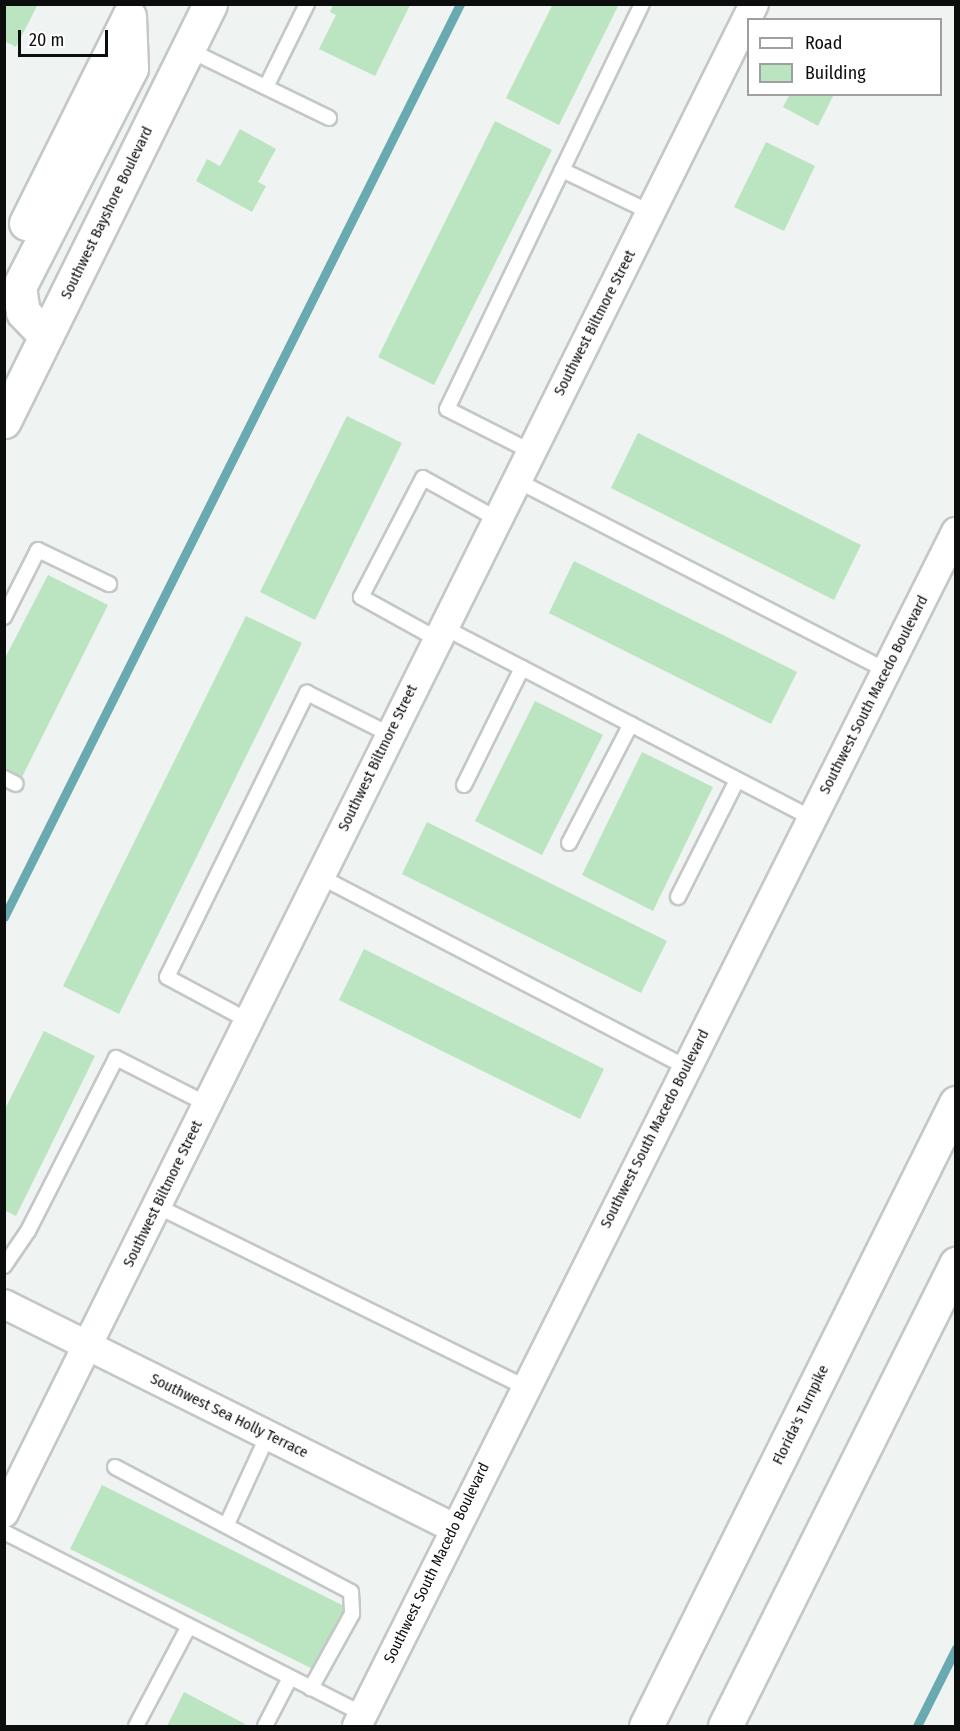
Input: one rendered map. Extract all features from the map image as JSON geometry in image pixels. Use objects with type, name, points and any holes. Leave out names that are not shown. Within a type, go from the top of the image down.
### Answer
[{"type":"main road","name":"Southwest Bayshore Boulevard","points":[[4,421],[210,4]]},
{"type":"main road","points":[[4,267],[132,10]]},
{"type":"main road","points":[[46,336],[24,312],[19,287],[130,68],[132,10]]},
{"type":"main road","name":"Florida's Turnpike","points":[[646,1726],[956,1103]]},
{"type":"main road","points":[[725,1726],[956,1264]]},
{"type":"street","name":"Southwest Biltmore Street","points":[[4,1513],[389,734],[754,4]]},
{"type":"street","name":"Southwest South Macedo Boulevard","points":[[360,1720],[454,1528],[956,532]]},
{"type":"street","name":"Southwest Sea Holly Terrace","points":[[4,1304],[454,1528]]},
{"type":"lane","points":[[266,87],[307,4]]},
{"type":"lane","points":[[530,451],[447,409],[642,4]]},
{"type":"lane","points":[[188,49],[329,118]]},
{"type":"lane","points":[[562,170],[650,212]]},
{"type":"lane","points":[[497,519],[423,478],[361,597],[522,668],[811,818]]},
{"type":"lane","points":[[516,480],[886,670]]},
{"type":"lane","points":[[4,617],[38,550],[109,584]]},
{"type":"lane","points":[[464,786],[522,668]]},
{"type":"lane","points":[[249,1021],[167,977],[307,693],[389,734]]},
{"type":"lane","points":[[569,843],[631,724]]},
{"type":"lane","points":[[678,897],[737,780]]},
{"type":"lane","points":[[319,876],[686,1067]]},
{"type":"lane","points":[[4,1266],[28,1231],[116,1058],[207,1104]]},
{"type":"lane","points":[[157,1206],[525,1387]]},
{"type":"lane","points":[[227,1524],[268,1435]]},
{"type":"lane","points":[[115,1467],[227,1524],[351,1592],[352,1614],[311,1688]]},
{"type":"lane","points":[[4,1532],[311,1688],[360,1720]]},
{"type":"lane","points":[[136,1726],[189,1626]]},
{"type":"lane","points":[[265,1726],[290,1678]]},
{"type":"building","points":[[4,4],[38,4],[16,47],[4,41]]},
{"type":"building","points":[[553,4],[619,4],[559,125],[506,98]]},
{"type":"building","points":[[333,5],[410,5],[375,76],[319,49],[336,15],[330,12]]},
{"type":"building","points":[[789,96],[833,96],[818,126],[783,107]]},
{"type":"building","points":[[495,121],[552,150],[434,385],[378,357]]},
{"type":"building","points":[[240,129],[276,149],[258,182],[266,186],[252,212],[196,181],[207,159],[220,166]]},
{"type":"building","points":[[766,142],[815,166],[784,231],[734,207]]},
{"type":"building","points":[[347,416],[402,443],[315,620],[260,592]]},
{"type":"building","points":[[638,433],[861,545],[834,600],[611,488]]},
{"type":"building","points":[[574,561],[797,672],[771,724],[549,613]]},
{"type":"building","points":[[48,575],[108,605],[22,777],[4,768],[4,660]]},
{"type":"building","points":[[246,616],[302,643],[119,1014],[63,986]]},
{"type":"building","points":[[535,701],[603,735],[542,855],[475,821]]},
{"type":"building","points":[[642,752],[713,787],[653,911],[582,875]]},
{"type":"building","points":[[427,822],[667,941],[641,993],[402,874]]},
{"type":"building","points":[[364,949],[604,1069],[580,1119],[339,1000]]},
{"type":"building","points":[[44,1031],[95,1056],[16,1216],[4,1210],[4,1111]]},
{"type":"building","points":[[102,1485],[348,1608],[317,1671],[70,1549]]},
{"type":"building","points":[[184,1692],[245,1724],[244,1726],[167,1726]]},
{"type":"waterway","points":[[4,917],[460,4]]},
{"type":"waterway","points":[[917,1726],[956,1648]]}]
